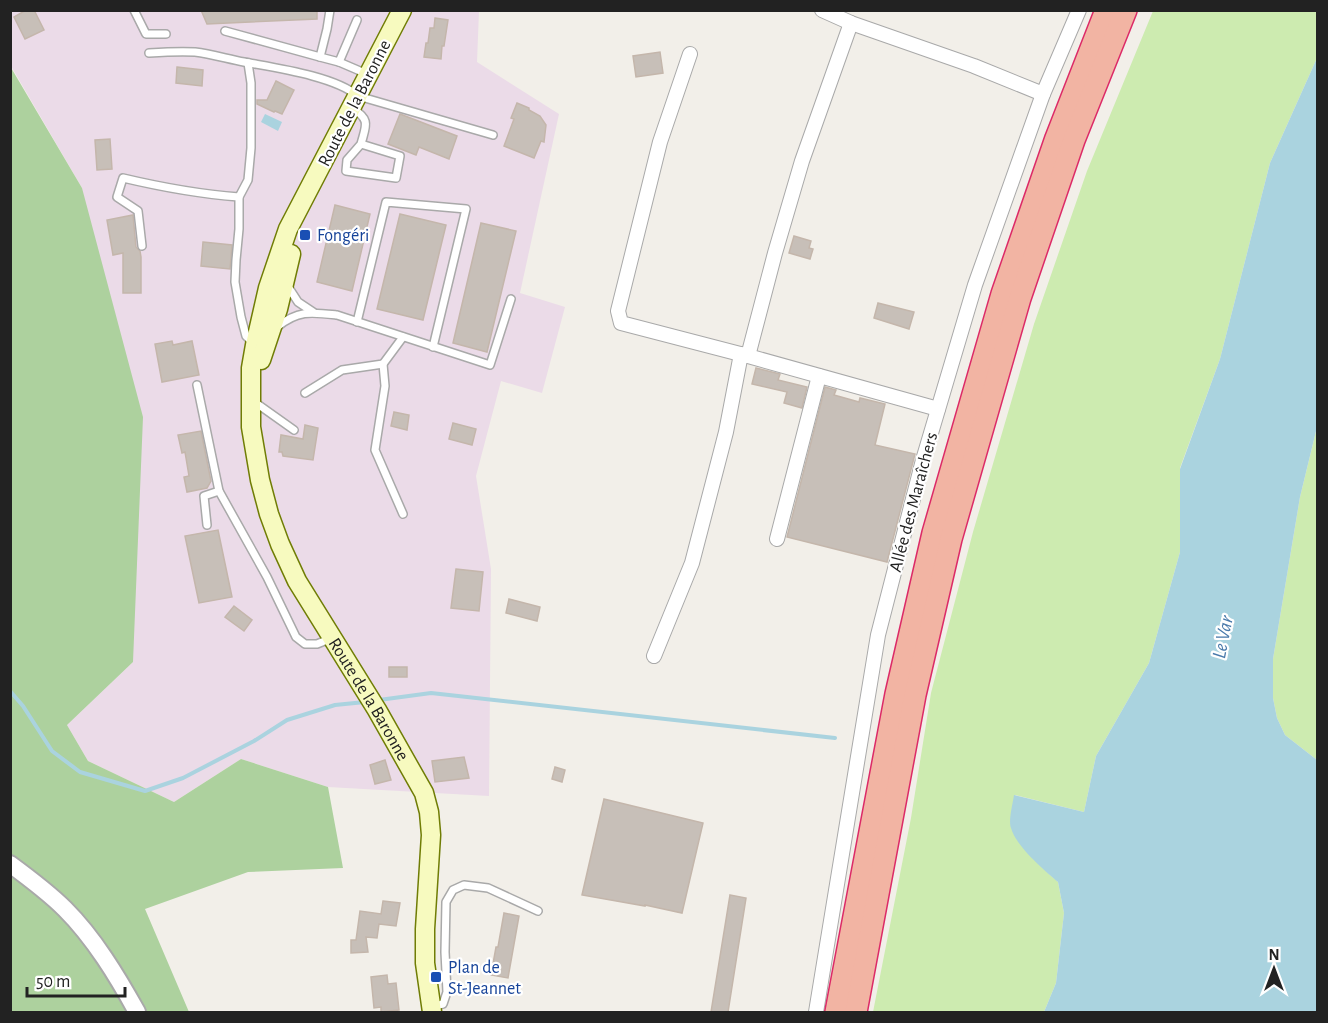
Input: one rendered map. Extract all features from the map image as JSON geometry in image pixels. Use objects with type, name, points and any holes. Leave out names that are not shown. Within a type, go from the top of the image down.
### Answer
[{"type":"highway","points":[[836,1012],[896,694],[933,533],[1002,294],[1056,138],[1106,10]]},
{"type":"highway","points":[[856,1012],[915,695],[951,539],[1024,286],[1074,140],[1126,10]]},
{"type":"main road","name":"Route de la Baronne","points":[[402,10],[288,229],[268,288],[255,345],[251,368],[251,427],[260,480],[269,514],[297,581],[377,710],[424,793],[429,812],[431,835],[425,951],[432,1010]]},
{"type":"main road","name":"Route de la Baronne","points":[[251,400],[258,369],[278,309],[306,196]]},
{"type":"street","points":[[822,10],[1043,94]]},
{"type":"street","name":"Allée des Maraîchers","points":[[816,1012],[878,635],[923,460],[975,285],[1043,94],[1078,10]]},
{"type":"street","points":[[654,656],[692,562],[745,355],[802,161],[851,22]]},
{"type":"street","points":[[690,54],[660,142],[618,311],[621,323],[938,409]]},
{"type":"street","points":[[777,538],[819,376]]},
{"type":"street","points":[[10,864],[65,909],[112,970],[137,1012]]},
{"type":"lane","points":[[134,10],[146,34],[165,34]]},
{"type":"lane","points":[[320,57],[330,10]]},
{"type":"lane","points":[[339,62],[357,20]]},
{"type":"lane","points":[[225,31],[339,62],[369,75]]},
{"type":"lane","points":[[149,53],[176,51],[197,53],[288,70],[349,89],[366,124],[361,144],[347,160],[346,171],[396,178],[400,156],[361,144]]},
{"type":"lane","points":[[248,63],[251,83],[251,147],[248,180],[239,197],[235,282],[246,336],[255,345]]},
{"type":"lane","points":[[355,102],[493,135]]},
{"type":"lane","points":[[142,246],[138,211],[117,197],[123,178],[171,188],[239,197]]},
{"type":"lane","points":[[357,322],[386,202],[466,209],[434,347]]},
{"type":"lane","points":[[286,272],[287,286],[298,302],[314,312]]},
{"type":"lane","points":[[268,288],[274,306],[284,312],[337,315],[490,365],[511,299]]},
{"type":"lane","points":[[270,333],[298,314]]},
{"type":"lane","points":[[403,337],[383,364],[385,386],[375,450],[403,514]]},
{"type":"lane","points":[[305,393],[342,370],[383,364]]},
{"type":"lane","points":[[197,385],[219,491],[267,577],[296,637],[305,644],[317,644],[332,638]]},
{"type":"lane","points":[[251,400],[294,430]]},
{"type":"lane","points":[[207,525],[204,496],[219,491]]},
{"type":"lane","points":[[432,1010],[443,1004],[447,993],[446,902],[453,890],[464,885],[488,888],[538,911]]},
{"type":"shaded area","points":[[12,10],[479,11],[477,62],[559,114],[520,293],[565,307],[542,393],[501,381],[476,476],[491,569],[489,796],[328,787],[241,759],[174,802],[88,761],[67,725],[133,662],[82,188],[11,66],[10,15]]},
{"type":"green space","points":[[1153,11],[1317,11],[1317,58],[1270,163],[1220,359],[1180,468],[1180,552],[1149,663],[1096,756],[1084,812],[1015,795],[1048,873],[1058,882],[1064,913],[1056,983],[1044,1012],[873,1012],[911,818],[931,693],[973,532],[1034,324],[1087,171]]},
{"type":"green space","points":[[10,66],[82,188],[143,417],[133,662],[67,725],[88,761],[174,802],[241,759],[328,787],[343,868],[248,872],[145,909],[189,1012],[11,1012]]},
{"type":"green space","points":[[1317,427],[1317,760],[1285,735],[1277,718],[1273,698],[1273,659],[1300,497]]},
{"type":"water","name":"Le Var","points":[[1317,58],[1317,427],[1300,497],[1273,659],[1273,698],[1277,718],[1285,735],[1317,760],[1317,1012],[1044,1012],[1056,983],[1064,913],[1058,882],[1031,857],[1018,842],[1011,828],[1014,795],[1084,812],[1096,756],[1149,663],[1180,552],[1180,469],[1220,359],[1270,163]]},
{"type":"water","points":[[265,114],[282,122],[278,131],[261,122]]},
{"type":"building","points":[[26,10],[34,10],[44,30],[25,39],[14,17]]},
{"type":"building","points":[[201,10],[317,10],[317,19],[207,24]]},
{"type":"building","points":[[435,18],[448,20],[441,59],[424,57],[430,28],[434,28]]},
{"type":"building","points":[[660,52],[663,73],[636,77],[633,56]]},
{"type":"building","points":[[177,67],[203,70],[202,86],[176,83]]},
{"type":"building","points":[[276,81],[294,90],[282,114],[257,104],[257,100],[267,100]]},
{"type":"building","points":[[517,103],[540,116],[546,125],[544,142],[541,141],[534,158],[504,146]]},
{"type":"building","points":[[400,114],[457,136],[449,159],[419,147],[416,155],[388,144]]},
{"type":"building","points":[[110,139],[112,169],[97,170],[95,140]]},
{"type":"building","points":[[335,205],[370,214],[352,291],[317,282]]},
{"type":"building","points":[[400,214],[446,225],[423,320],[377,309]]},
{"type":"building","points":[[133,215],[136,247],[141,257],[141,293],[123,293],[123,253],[113,255],[107,220]]},
{"type":"building","points":[[481,223],[516,231],[487,352],[453,343]]},
{"type":"building","points":[[794,236],[811,241],[809,248],[813,249],[810,259],[789,253]]},
{"type":"building","points":[[203,242],[232,245],[230,269],[201,266]]},
{"type":"building","points":[[878,303],[914,312],[909,329],[874,318]]},
{"type":"building","points":[[172,341],[173,345],[192,341],[199,375],[162,382],[155,344]]},
{"type":"building","points":[[756,368],[780,374],[778,380],[807,387],[802,408],[784,403],[787,392],[752,384]]},
{"type":"building","points":[[825,387],[836,390],[834,395],[859,402],[860,398],[885,404],[875,445],[915,454],[887,562],[787,537]]},
{"type":"building","points":[[394,412],[409,415],[407,430],[391,426]]},
{"type":"building","points":[[453,423],[476,429],[472,445],[449,439]]},
{"type":"building","points":[[305,425],[318,428],[313,460],[283,456],[282,452],[279,452],[281,435],[303,439]]},
{"type":"building","points":[[201,431],[211,481],[207,488],[187,492],[184,477],[189,476],[185,452],[182,453],[178,435]]},
{"type":"building","points":[[218,530],[232,597],[199,603],[185,536]]},
{"type":"building","points":[[456,569],[483,572],[479,611],[451,608]]},
{"type":"building","points":[[509,599],[540,607],[537,621],[506,613]]},
{"type":"building","points":[[234,606],[252,620],[244,631],[225,617]]},
{"type":"building","points":[[389,667],[407,667],[407,677],[389,677]]},
{"type":"building","points":[[464,757],[469,778],[435,782],[432,761]]},
{"type":"building","points":[[385,760],[391,780],[375,784],[370,765]]},
{"type":"building","points":[[555,767],[565,770],[562,782],[552,779]]},
{"type":"building","points":[[604,799],[703,823],[682,913],[582,895]]},
{"type":"building","points":[[730,895],[746,898],[728,1012],[711,1012]]},
{"type":"building","points":[[383,901],[400,903],[396,926],[379,924],[377,938],[366,937],[368,952],[351,953],[351,940],[356,940],[360,911],[381,914]]},
{"type":"building","points":[[504,913],[519,916],[508,978],[491,975]]},
{"type":"building","points":[[387,975],[388,984],[396,983],[399,1010],[381,1012],[381,1007],[374,1008],[371,977]]},
{"type":"waterway","points":[[10,691],[23,706],[52,751],[80,772],[145,791],[183,778],[254,741],[287,720],[335,705],[365,702]]},
{"type":"waterway","points":[[379,700],[431,693],[835,738]]},
{"type":"place","name":"Fongéri","points":[[305,235]]},
{"type":"place","name":"Plan de St-Jeannet","points":[[436,977]]}]
